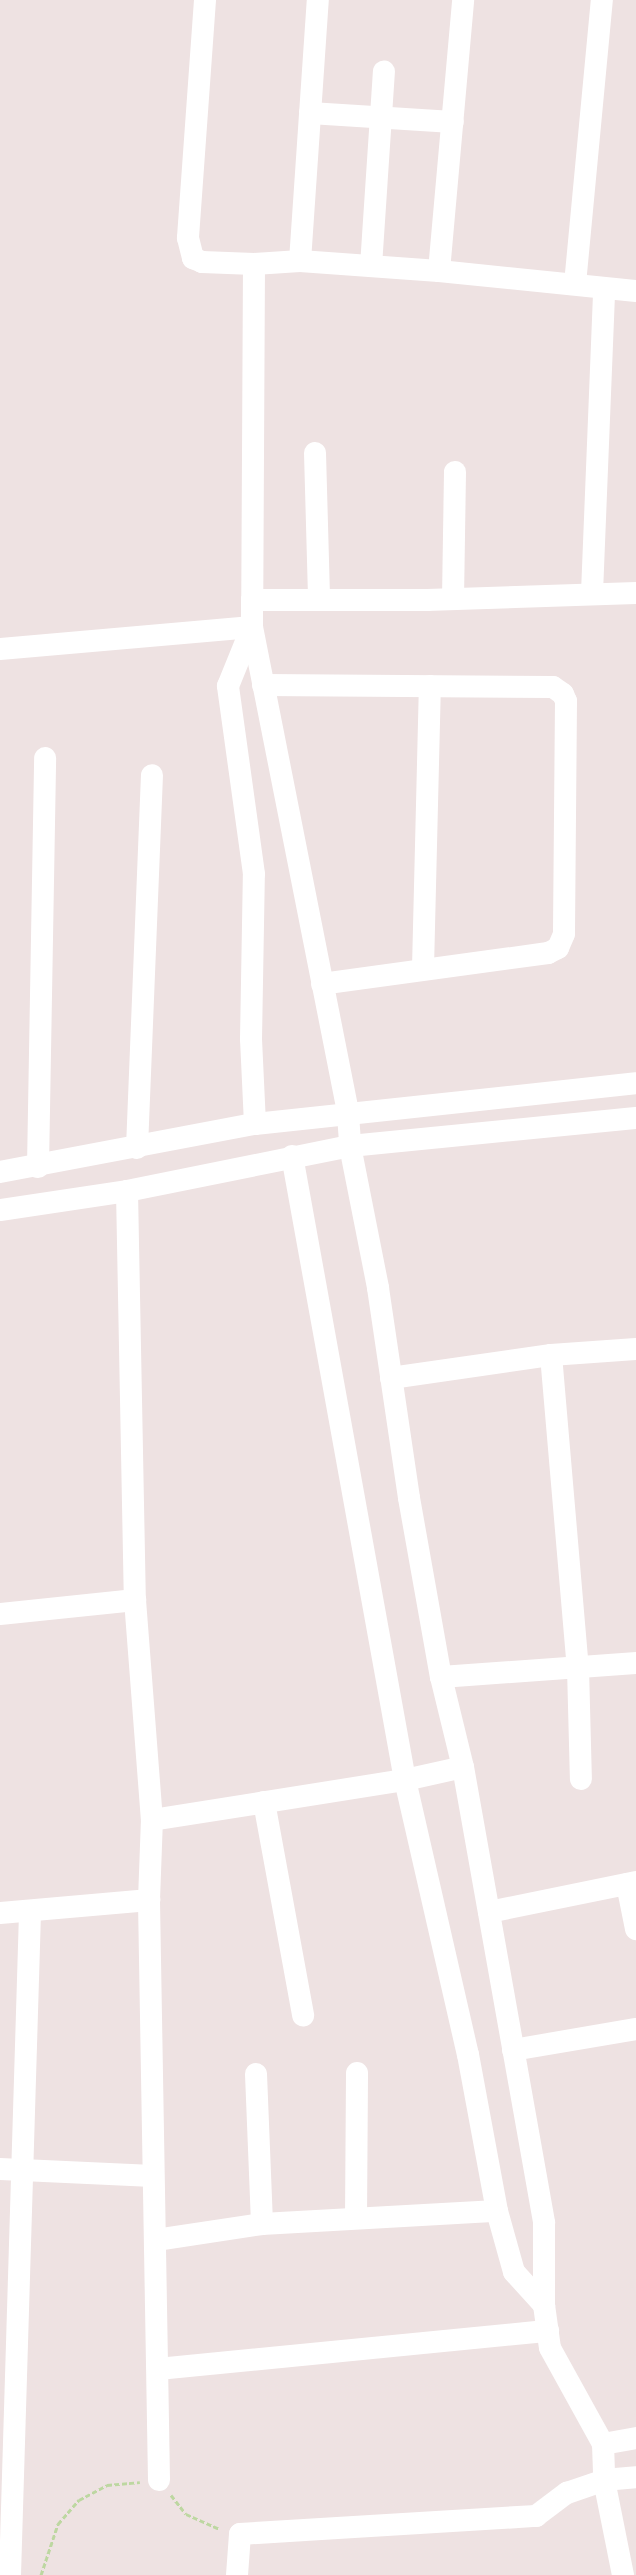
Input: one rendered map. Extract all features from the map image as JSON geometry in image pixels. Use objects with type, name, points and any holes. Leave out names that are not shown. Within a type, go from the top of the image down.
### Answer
[{"type":"street","points":[[205,0],[188,248],[193,258],[202,262],[254,264],[300,261],[439,271],[636,291]]},
{"type":"street","points":[[300,261],[318,0]]},
{"type":"street","points":[[439,271],[463,0]]},
{"type":"street","points":[[575,284],[602,0]]},
{"type":"street","points":[[371,266],[384,71]]},
{"type":"street","points":[[310,113],[452,122]]},
{"type":"street","points":[[254,264],[252,627],[348,1114],[350,1146],[378,1288],[391,1378],[441,1678],[463,1767],[544,2223],[544,2305],[550,2348],[603,2444],[604,2480],[623,2575]]},
{"type":"street","points":[[592,593],[604,289]]},
{"type":"street","points":[[315,453],[319,600]]},
{"type":"street","points":[[453,599],[455,472]]},
{"type":"street","points":[[252,600],[453,599],[636,593]]},
{"type":"street","points":[[0,649],[252,627]]},
{"type":"street","points":[[252,627],[228,686],[254,874],[251,1039],[255,1124]]},
{"type":"street","points":[[263,685],[553,687],[564,694],[564,934],[558,948],[548,953],[423,968],[322,984]]},
{"type":"street","points":[[423,968],[430,686]]},
{"type":"street","points":[[38,1166],[44,758]]},
{"type":"street","points":[[137,1148],[152,775]]},
{"type":"street","points":[[0,1172],[137,1148],[255,1124],[636,1083]]},
{"type":"street","points":[[0,1210],[127,1191],[292,1156],[350,1146],[636,1118]]},
{"type":"street","points":[[292,1156],[405,1780],[468,2055],[496,2211],[514,2272],[544,2305]]},
{"type":"street","points":[[127,1191],[135,1600],[152,1820],[149,1900],[152,2176],[156,2240],[159,2480]]},
{"type":"street","points":[[391,1378],[551,1354],[636,1349]]},
{"type":"street","points":[[551,1354],[578,1668],[580,1779]]},
{"type":"street","points":[[0,1614],[135,1600]]},
{"type":"street","points":[[441,1678],[636,1663]]},
{"type":"street","points":[[152,1820],[405,1780],[463,1767]]},
{"type":"street","points":[[264,1802],[303,2014]]},
{"type":"street","points":[[489,1912],[632,1883],[636,1929]]},
{"type":"street","points":[[0,1914],[149,1900]]},
{"type":"street","points":[[10,2575],[24,2171],[30,1911]]},
{"type":"street","points":[[514,2050],[636,2029]]},
{"type":"street","points":[[356,2073],[356,2218]]},
{"type":"street","points":[[256,2074],[262,2224]]},
{"type":"street","points":[[0,2169],[152,2176]]},
{"type":"street","points":[[156,2240],[262,2224],[496,2211]]},
{"type":"street","points":[[158,2369],[548,2331]]},
{"type":"street","points":[[603,2444],[636,2438]]},
{"type":"street","points":[[237,2575],[240,2534],[536,2516],[568,2493],[604,2480],[636,2477]]},
{"type":"path","points":[[42,2575],[58,2524],[78,2500],[107,2486],[159,2480],[186,2514],[205,2525],[240,2534]]}]
